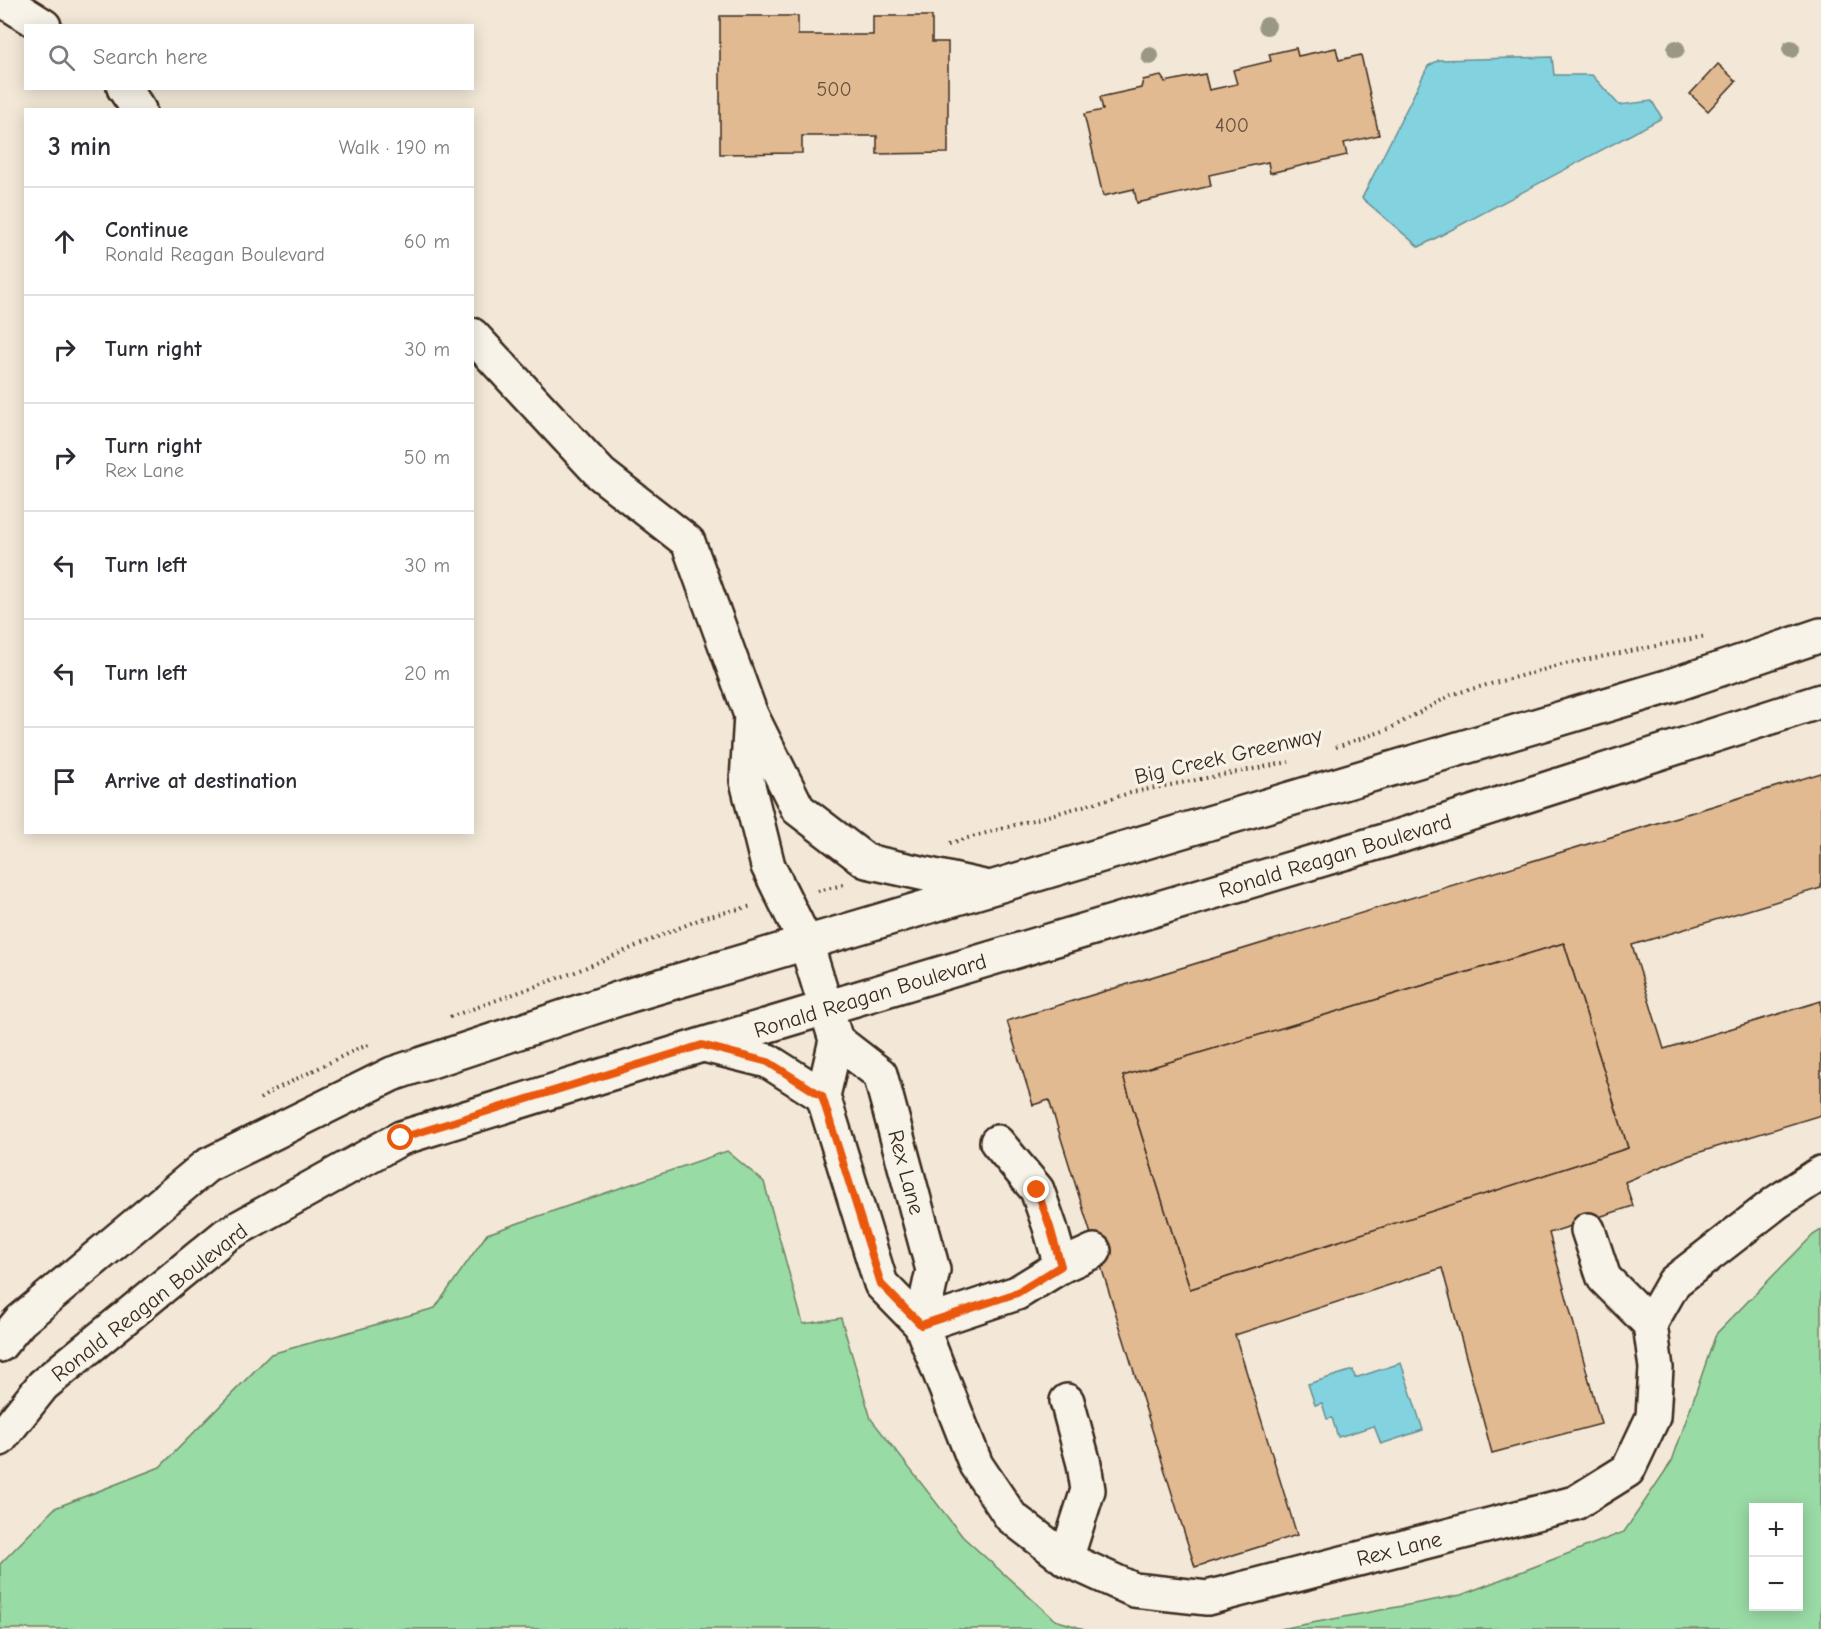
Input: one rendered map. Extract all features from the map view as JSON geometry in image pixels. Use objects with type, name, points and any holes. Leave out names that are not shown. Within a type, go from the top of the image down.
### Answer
[{"type":"main road","points":[[3,0],[41,24]]},
{"type":"main road","points":[[125,90],[138,108]]},
{"type":"main road","points":[[474,337],[601,474],[688,542],[751,715],[798,809],[866,861],[989,888]]},
{"type":"main road","points":[[0,1345],[20,1322],[206,1166],[392,1074],[627,996],[1670,686],[1821,635]]},
{"type":"main road","name":"Ronald Reagan Boulevard","points":[[0,1439],[43,1385],[226,1235],[401,1138],[702,1045],[1400,836],[1821,701]]},
{"type":"main road","points":[[702,1045],[768,1062],[822,1096],[836,1040],[806,943],[768,866],[747,781],[751,715]]},
{"type":"main road","name":"Rex Lane","points":[[836,1040],[880,1074],[933,1270],[921,1325]]},
{"type":"main road","name":"Rex Lane","points":[[822,1096],[881,1284],[921,1325],[976,1465],[1011,1517],[1066,1559],[1134,1590],[1207,1598],[1575,1503],[1628,1470],[1653,1417],[1656,1368],[1650,1324]]},
{"type":"main road","points":[[997,1142],[1037,1190],[1061,1266]]},
{"type":"main road","points":[[1588,1230],[1604,1278],[1650,1324],[1674,1282],[1777,1202],[1821,1173]]},
{"type":"main road","points":[[921,1325],[1017,1293],[1061,1266],[1094,1251]]},
{"type":"main road","points":[[1066,1559],[1088,1490],[1084,1464],[1067,1401]]},
{"type":"path","name":"Big Creek Greenway","points":[[1326,751],[1389,729],[1453,694],[1565,664],[1713,634]]},
{"type":"path","name":"Big Creek Greenway","points":[[942,845],[1134,792],[1294,761]]},
{"type":"green space","points":[[727,1151],[764,1182],[803,1324],[841,1318],[871,1419],[963,1537],[1055,1620],[1084,1629],[0,1629],[0,1564],[55,1508],[160,1467],[271,1354],[435,1308],[487,1234]]},
{"type":"green space","points":[[1821,1230],[1821,1629],[1280,1629],[1461,1595],[1624,1532],[1672,1461],[1716,1334],[1813,1235]]},
{"type":"water","points":[[1552,57],[1554,75],[1592,75],[1619,105],[1652,101],[1662,118],[1419,247],[1362,198],[1428,66],[1439,60]]},
{"type":"water","points":[[1401,1363],[1423,1430],[1381,1444],[1374,1426],[1338,1437],[1332,1418],[1327,1419],[1322,1403],[1315,1405],[1308,1384],[1353,1370],[1355,1378]]},
{"type":"building","points":[[720,16],[798,16],[798,35],[873,35],[873,16],[932,16],[932,42],[948,42],[948,153],[877,154],[877,136],[802,136],[802,153],[720,154]]},
{"type":"building","points":[[1296,48],[1298,56],[1336,48],[1339,60],[1361,55],[1379,135],[1344,143],[1347,155],[1270,173],[1268,162],[1209,175],[1211,186],[1137,203],[1134,189],[1103,196],[1084,114],[1103,110],[1100,97],[1141,88],[1143,80],[1161,76],[1165,82],[1205,74],[1209,90],[1237,84],[1233,70],[1271,61],[1269,54]]},
{"type":"building","points":[[1718,64],[1736,81],[1708,111],[1690,94]]},
{"type":"building","points":[[1821,773],[1821,888],[1632,945],[1664,1049],[1821,1001],[1821,1115],[1684,1157],[1625,1182],[1633,1206],[1549,1233],[1601,1424],[1492,1453],[1442,1268],[1235,1335],[1297,1535],[1195,1567],[1049,1100],[1033,1105],[1007,1021]],"holes":[[[1564,943],[1628,1148],[1190,1289],[1123,1076]]]},
{"type":"building","points":[[1564,943],[1628,1148],[1190,1289],[1123,1076]]},
{"type":"route","points":[[401,1138],[702,1045],[768,1062],[822,1096],[881,1284],[921,1325],[1017,1293],[1061,1266],[1037,1190]]}]
